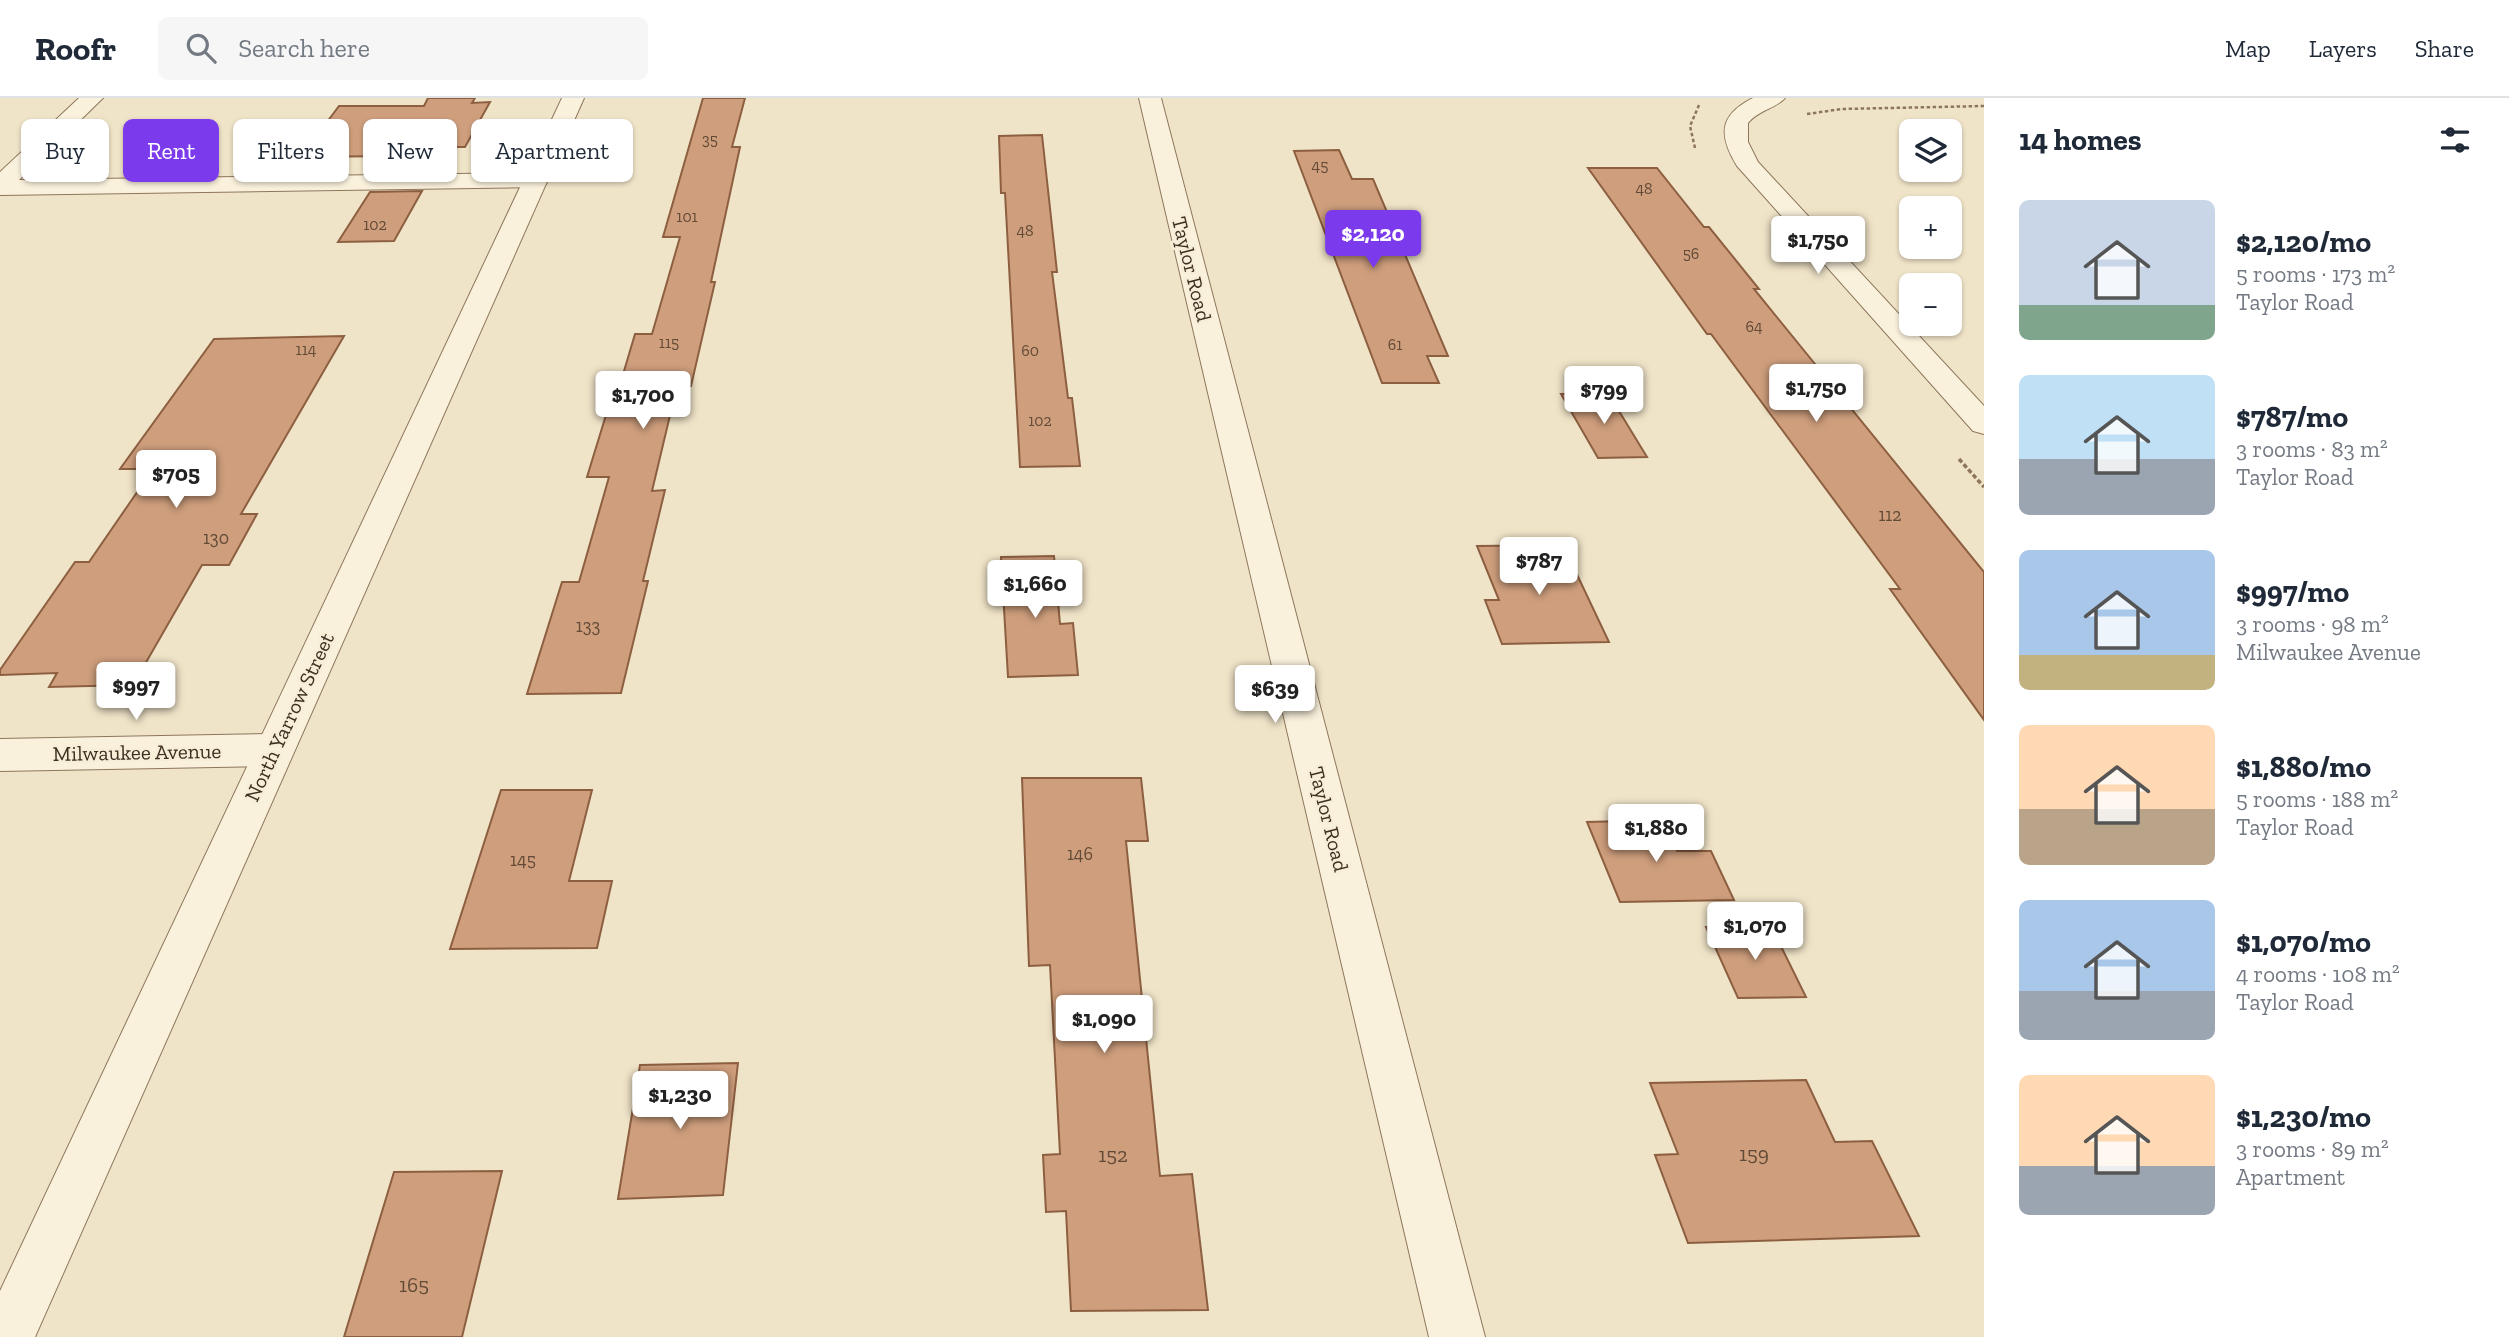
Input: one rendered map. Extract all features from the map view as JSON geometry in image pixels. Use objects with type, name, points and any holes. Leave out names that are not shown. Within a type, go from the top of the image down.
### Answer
[{"type":"street","points":[[0,186],[92,98]]},
{"type":"street","name":"North Yarrow Street","points":[[564,119],[573,98]]},
{"type":"street","name":"Taylor Road","points":[[1150,98],[1457,1337]]},
{"type":"street","points":[[1774,98],[1751,107],[1743,114],[1734,129],[1736,148],[1972,397],[1984,424]]},
{"type":"street","points":[[0,186],[471,181]]},
{"type":"street","name":"North Yarrow Street","points":[[7,1337],[535,182]]},
{"type":"street","name":"Milwaukee Avenue","points":[[0,755],[274,750]]},
{"type":"path","points":[[1799,116],[1842,109],[1984,106]]},
{"type":"building","points":[[428,98],[475,98],[472,103],[490,102],[481,119],[471,119],[471,136],[465,147],[457,147],[457,119],[363,119],[363,156],[349,156],[349,119],[329,119],[339,106],[424,106]]},
{"type":"building","points":[[703,98],[745,98],[732,147],[740,147],[711,282],[715,282],[691,386],[677,386],[652,491],[665,490],[643,581],[648,581],[621,693],[527,694],[562,582],[579,582],[609,477],[587,477],[606,415],[611,415],[635,334],[652,334],[680,237],[663,237]]},
{"type":"building","points":[[1042,135],[1057,272],[1052,272],[1068,398],[1072,398],[1080,466],[1020,467],[1005,193],[1001,193],[999,136]]},
{"type":"building","points":[[1339,150],[1352,179],[1373,179],[1448,356],[1427,356],[1439,383],[1382,383],[1294,151]]},
{"type":"building","points":[[1588,168],[1657,168],[1704,227],[1709,227],[1759,289],[1754,289],[1984,572],[1984,720],[1890,589],[1900,589],[1711,334],[1707,334]]},
{"type":"building","points":[[422,191],[394,241],[338,242],[370,192]]},
{"type":"building","points":[[344,336],[241,514],[257,514],[229,565],[202,565],[133,685],[49,687],[57,673],[0,675],[0,670],[75,562],[89,562],[153,469],[120,469],[214,339]]},
{"type":"building","points":[[1608,393],[1647,457],[1598,458],[1561,394]]},
{"type":"building","points":[[1563,545],[1609,642],[1502,644],[1485,600],[1499,600],[1477,546]]},
{"type":"building","points":[[1054,556],[1060,624],[1073,623],[1078,675],[1008,677],[1001,557]]},
{"type":"building","points":[[1022,778],[1141,778],[1148,841],[1126,841],[1160,1176],[1192,1174],[1208,1310],[1071,1311],[1066,1211],[1046,1212],[1043,1155],[1060,1154],[1050,965],[1029,966]]},
{"type":"building","points":[[501,790],[592,790],[569,881],[612,881],[597,948],[450,949]]},
{"type":"building","points":[[1663,820],[1677,851],[1711,851],[1734,900],[1620,902],[1587,822]]},
{"type":"building","points":[[1771,926],[1806,997],[1738,998],[1706,927]]},
{"type":"building","points":[[738,1063],[723,1195],[618,1199],[640,1065]]},
{"type":"building","points":[[1806,1080],[1835,1142],[1872,1141],[1919,1236],[1688,1243],[1655,1155],[1678,1154],[1650,1083]]},
{"type":"building","points":[[502,1171],[462,1337],[344,1337],[394,1172]]}]
